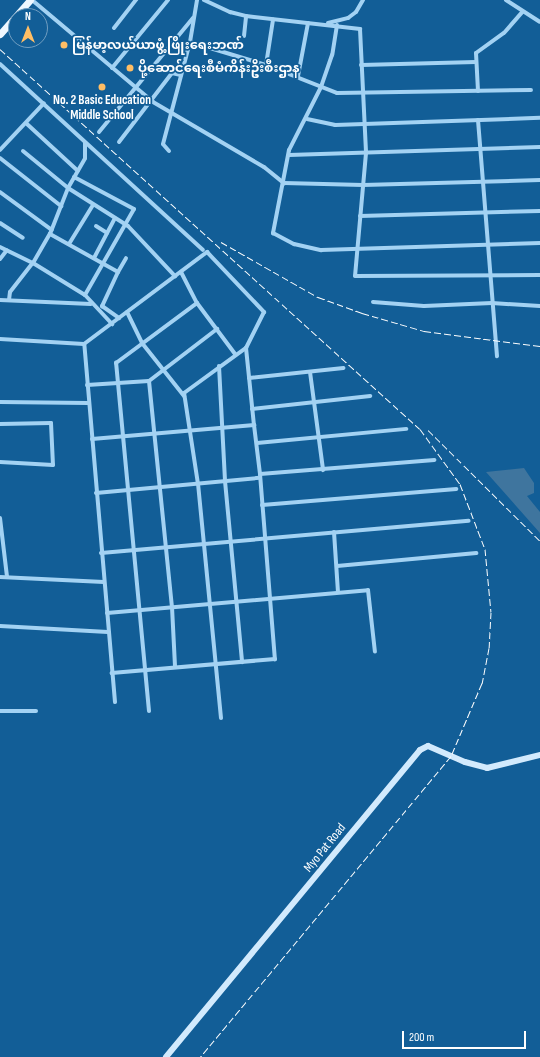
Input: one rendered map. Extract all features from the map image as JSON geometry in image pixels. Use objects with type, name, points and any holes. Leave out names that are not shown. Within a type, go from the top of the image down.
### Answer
[{"type":"main road","points":[[0,28],[24,0]]},
{"type":"main road","points":[[0,34],[31,0]]},
{"type":"main road","name":"Myo Pat Road","points":[[166,1057],[420,750],[428,746],[465,762],[487,768],[540,755]]},
{"type":"street","points":[[31,0],[152,102],[170,115],[264,167],[284,183],[362,185],[540,180]]},
{"type":"street","points":[[114,28],[136,0]]},
{"type":"street","points":[[112,68],[168,0]]},
{"type":"street","points":[[169,151],[163,144],[190,42],[197,0]]},
{"type":"street","points":[[204,0],[230,12],[246,16],[273,20],[337,25],[360,29],[362,94],[366,124],[366,153],[355,276],[490,274],[540,276]]},
{"type":"street","points":[[327,25],[352,15],[363,0]]},
{"type":"street","points":[[506,0],[522,12],[540,22]]},
{"type":"street","points":[[478,91],[476,53],[504,33],[522,12]]},
{"type":"street","points":[[244,36],[246,16]]},
{"type":"street","points":[[99,132],[193,18]]},
{"type":"street","points":[[266,65],[273,20]]},
{"type":"street","points":[[298,76],[308,23]]},
{"type":"street","points":[[337,25],[332,56],[321,87],[289,154],[273,233],[294,244],[321,250],[357,246],[540,243]]},
{"type":"street","points":[[190,42],[298,76],[337,93],[362,94],[531,90]]},
{"type":"street","points":[[361,65],[476,62]]},
{"type":"street","points":[[0,64],[203,250]]},
{"type":"street","points":[[119,142],[152,102],[172,73],[181,75]]},
{"type":"street","points":[[0,150],[27,124],[44,103]]},
{"type":"street","points":[[307,119],[335,125],[540,118]]},
{"type":"street","points":[[478,120],[497,356]]},
{"type":"street","points":[[27,124],[78,171]]},
{"type":"street","points":[[10,300],[10,292],[33,263],[51,232],[68,188],[84,158],[86,143]]},
{"type":"street","points":[[289,154],[540,147]]},
{"type":"street","points":[[23,151],[68,188],[124,224],[175,276]]},
{"type":"street","points":[[0,158],[61,206]]},
{"type":"street","points":[[74,177],[134,209],[124,224],[85,295]]},
{"type":"street","points":[[0,192],[51,232],[118,272]]},
{"type":"street","points":[[69,244],[93,205]]},
{"type":"street","points":[[360,216],[540,211]]},
{"type":"street","points":[[94,258],[115,218]]},
{"type":"street","points":[[0,223],[23,238]]},
{"type":"street","points":[[96,226],[107,233]]},
{"type":"street","points":[[0,247],[33,263],[85,295],[91,304],[112,324]]},
{"type":"street","points":[[0,259],[7,250]]},
{"type":"street","points":[[0,339],[84,344],[207,252],[264,312],[246,348],[257,443],[275,659],[218,666],[175,666],[112,674]]},
{"type":"street","points":[[119,318],[102,306],[126,258]]},
{"type":"street","points":[[181,272],[197,303],[235,354]]},
{"type":"street","points":[[0,300],[91,304]]},
{"type":"street","points":[[373,302],[424,306],[492,303],[540,306]]},
{"type":"street","points":[[148,711],[142,626],[138,610],[132,550],[128,489],[116,363],[197,303]]},
{"type":"street","points":[[127,312],[142,343],[184,396]]},
{"type":"street","points":[[87,385],[149,381],[217,328]]},
{"type":"street","points":[[84,344],[115,702]]},
{"type":"street","points":[[221,718],[218,666],[209,605],[198,484],[188,431],[184,393],[235,354],[246,348]]},
{"type":"street","points":[[219,366],[230,541],[242,662]]},
{"type":"street","points":[[249,378],[343,368]]},
{"type":"street","points":[[310,372],[320,437],[323,470]]},
{"type":"street","points":[[149,381],[172,607],[175,666]]},
{"type":"street","points":[[252,409],[370,396]]},
{"type":"street","points":[[0,402],[88,403]]},
{"type":"street","points":[[0,424],[52,423],[53,464],[0,462]]},
{"type":"street","points":[[92,439],[254,425]]},
{"type":"street","points":[[257,443],[406,429]]},
{"type":"street","points":[[96,493],[434,460]]},
{"type":"street","points":[[262,505],[456,488]]},
{"type":"street","points":[[0,518],[7,578]]},
{"type":"street","points":[[101,553],[469,521]]},
{"type":"street","points":[[334,532],[338,592]]},
{"type":"street","points":[[337,566],[476,553]]},
{"type":"street","points":[[0,577],[104,582]]},
{"type":"street","points":[[107,613],[270,600],[368,590],[375,652]]},
{"type":"street","points":[[0,626],[108,632]]},
{"type":"street","points":[[0,711],[36,711]]},
{"type":"water","points":[[524,468],[534,483],[534,493],[527,496],[540,512],[540,533],[486,472]]},
{"type":"railway","points":[[0,49],[420,429],[460,484],[485,549],[491,612],[489,648],[482,683],[451,756],[200,1057]]},
{"type":"railway","points":[[221,242],[318,297],[362,313],[424,331],[540,346]]},
{"type":"railway","points":[[428,430],[540,541]]},
{"type":"place","name":"မြန်မာ့လယ်ယာဖွံ့ဖြိုးရေးဘဏ်","points":[[64,45]]},
{"type":"place","name":"ပို့ဆောင်ရေးစီမံကိန်းဦးစီးဌာန","points":[[130,68]]},
{"type":"place","name":"No. 2 Basic Education Middle School","points":[[102,87]]}]
